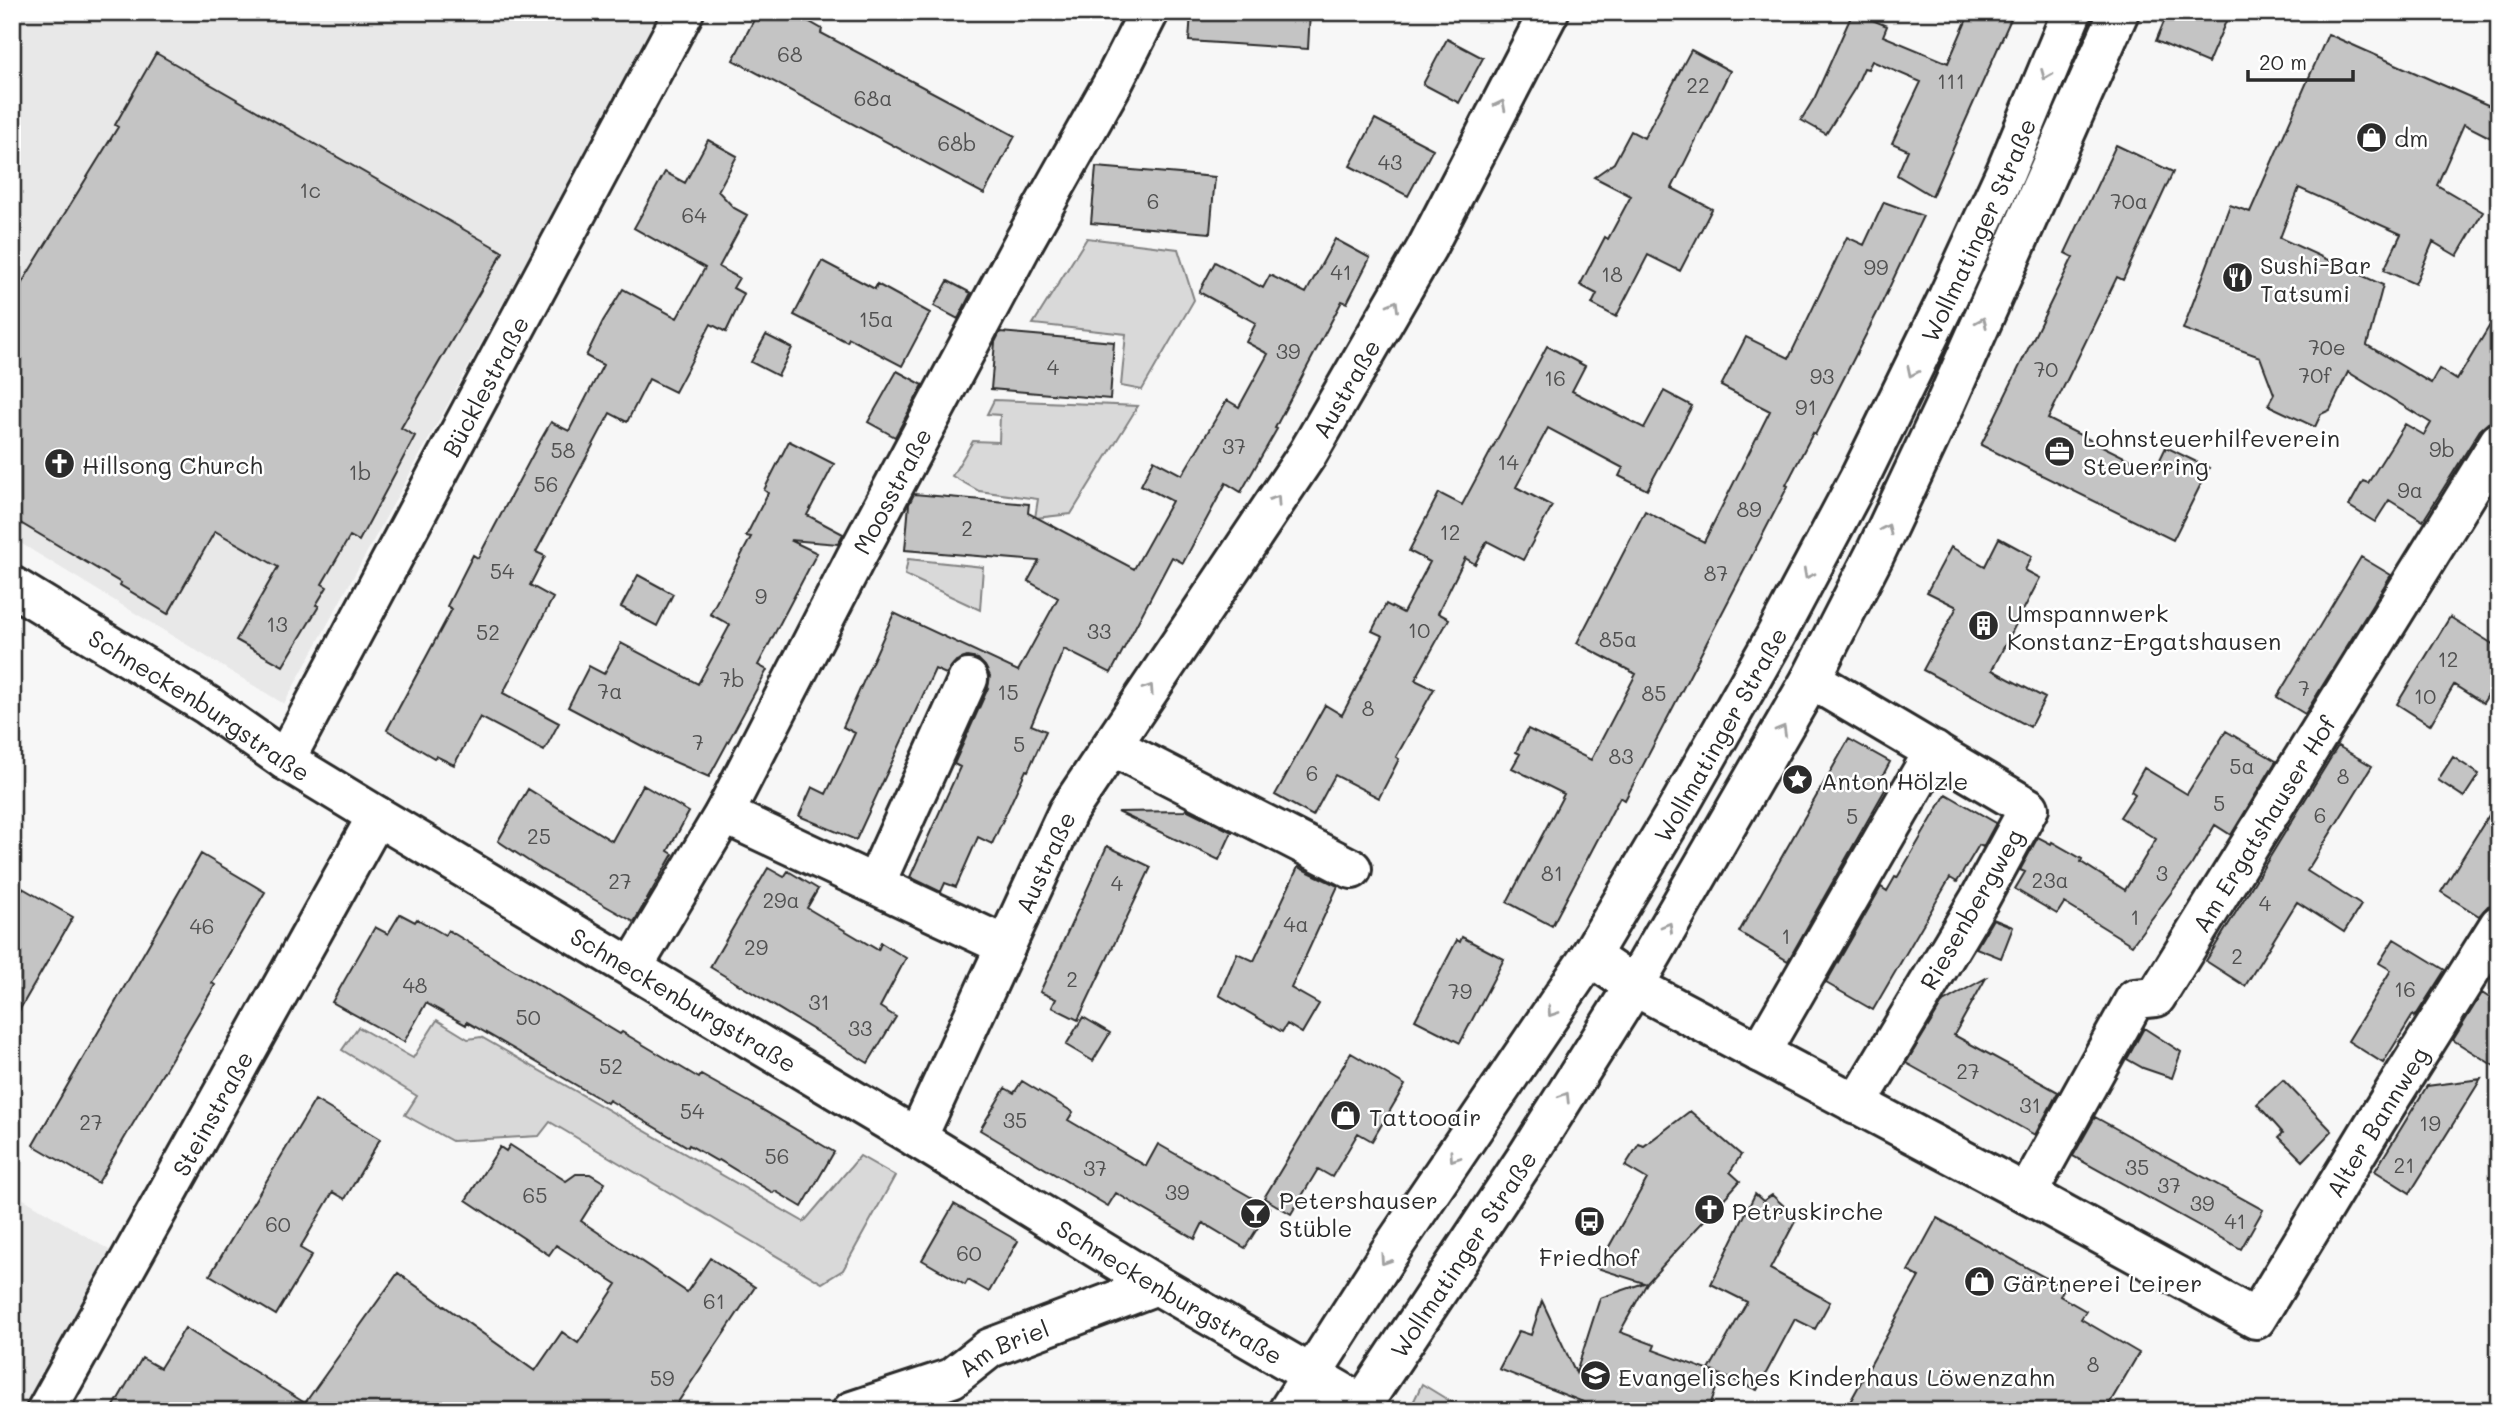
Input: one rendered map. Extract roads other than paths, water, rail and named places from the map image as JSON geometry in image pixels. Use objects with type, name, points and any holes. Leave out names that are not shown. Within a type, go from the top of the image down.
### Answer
[{"type":"street","name":"Bücklestraße","points":[[285,760],[684,12]]},
{"type":"street","name":"Moosstraße","points":[[633,967],[724,814],[869,533],[1149,12]]},
{"type":"street","name":"Austraße","points":[[917,1138],[1068,811],[1308,453],[1427,247],[1549,12]]},
{"type":"street","name":"Wollmatinger Straße","points":[[1288,1411],[1394,1245],[1590,956],[1775,637],[1860,477],[2006,171],[2072,12]]},
{"type":"street","name":"Wollmatinger Straße","points":[[1360,1407],[1528,1154],[1634,986],[1811,678],[1875,554],[1945,405],[2119,12]]},
{"type":"street","name":"Am Ergatshauser Hof","points":[[2027,1195],[2135,999],[2156,998],[2499,442]]},
{"type":"street","name":"Schneckenburgstraße","points":[[12,586],[207,705],[285,760],[633,967],[1157,1285],[1311,1374],[1360,1407]]},
{"type":"street","points":[[875,884],[968,678]]},
{"type":"street","name":"Riesenbergweg","points":[[1811,678],[2029,808],[1979,900],[1856,1105]]},
{"type":"street","points":[[1112,746],[1352,869]]},
{"type":"street","points":[[1760,1053],[1934,751]]},
{"type":"street","points":[[724,814],[1006,946]]},
{"type":"street","name":"Steinstraße","points":[[46,1411],[377,816]]},
{"type":"street","name":"Alter Bannweg","points":[[2027,1195],[2256,1319],[2499,925]]},
{"type":"street","points":[[1590,956],[1634,986],[2027,1195]]},
{"type":"street","name":"Am Briel","points":[[852,1411],[952,1378],[990,1348],[1157,1285]]},
{"type":"place","name":"dm","points":[[2371,137]]},
{"type":"place","name":"Sushi-Bar Tatsumi","points":[[2237,278]]},
{"type":"place","name":"Lohnsteuerhilfeverein Steuerring","points":[[2060,451]]},
{"type":"place","name":"Hillsong Church","points":[[59,464]]},
{"type":"place","name":"Umspannwerk Konstanz-Ergatshausen","points":[[1984,626]]},
{"type":"place","name":"Anton Hölzle","points":[[1798,780]]},
{"type":"place","name":"Tattooair","points":[[1346,1116]]},
{"type":"place","name":"Petruskirche","points":[[1709,1210]]},
{"type":"place","name":"Petershauser Stüble","points":[[1256,1213]]},
{"type":"place","name":"Friedhof","points":[[1589,1222]]},
{"type":"place","name":"Gärtnerei Leirer","points":[[1980,1282]]},
{"type":"place","name":"Evangelisches Kinderhaus Löwenzahn","points":[[1595,1376]]}]
